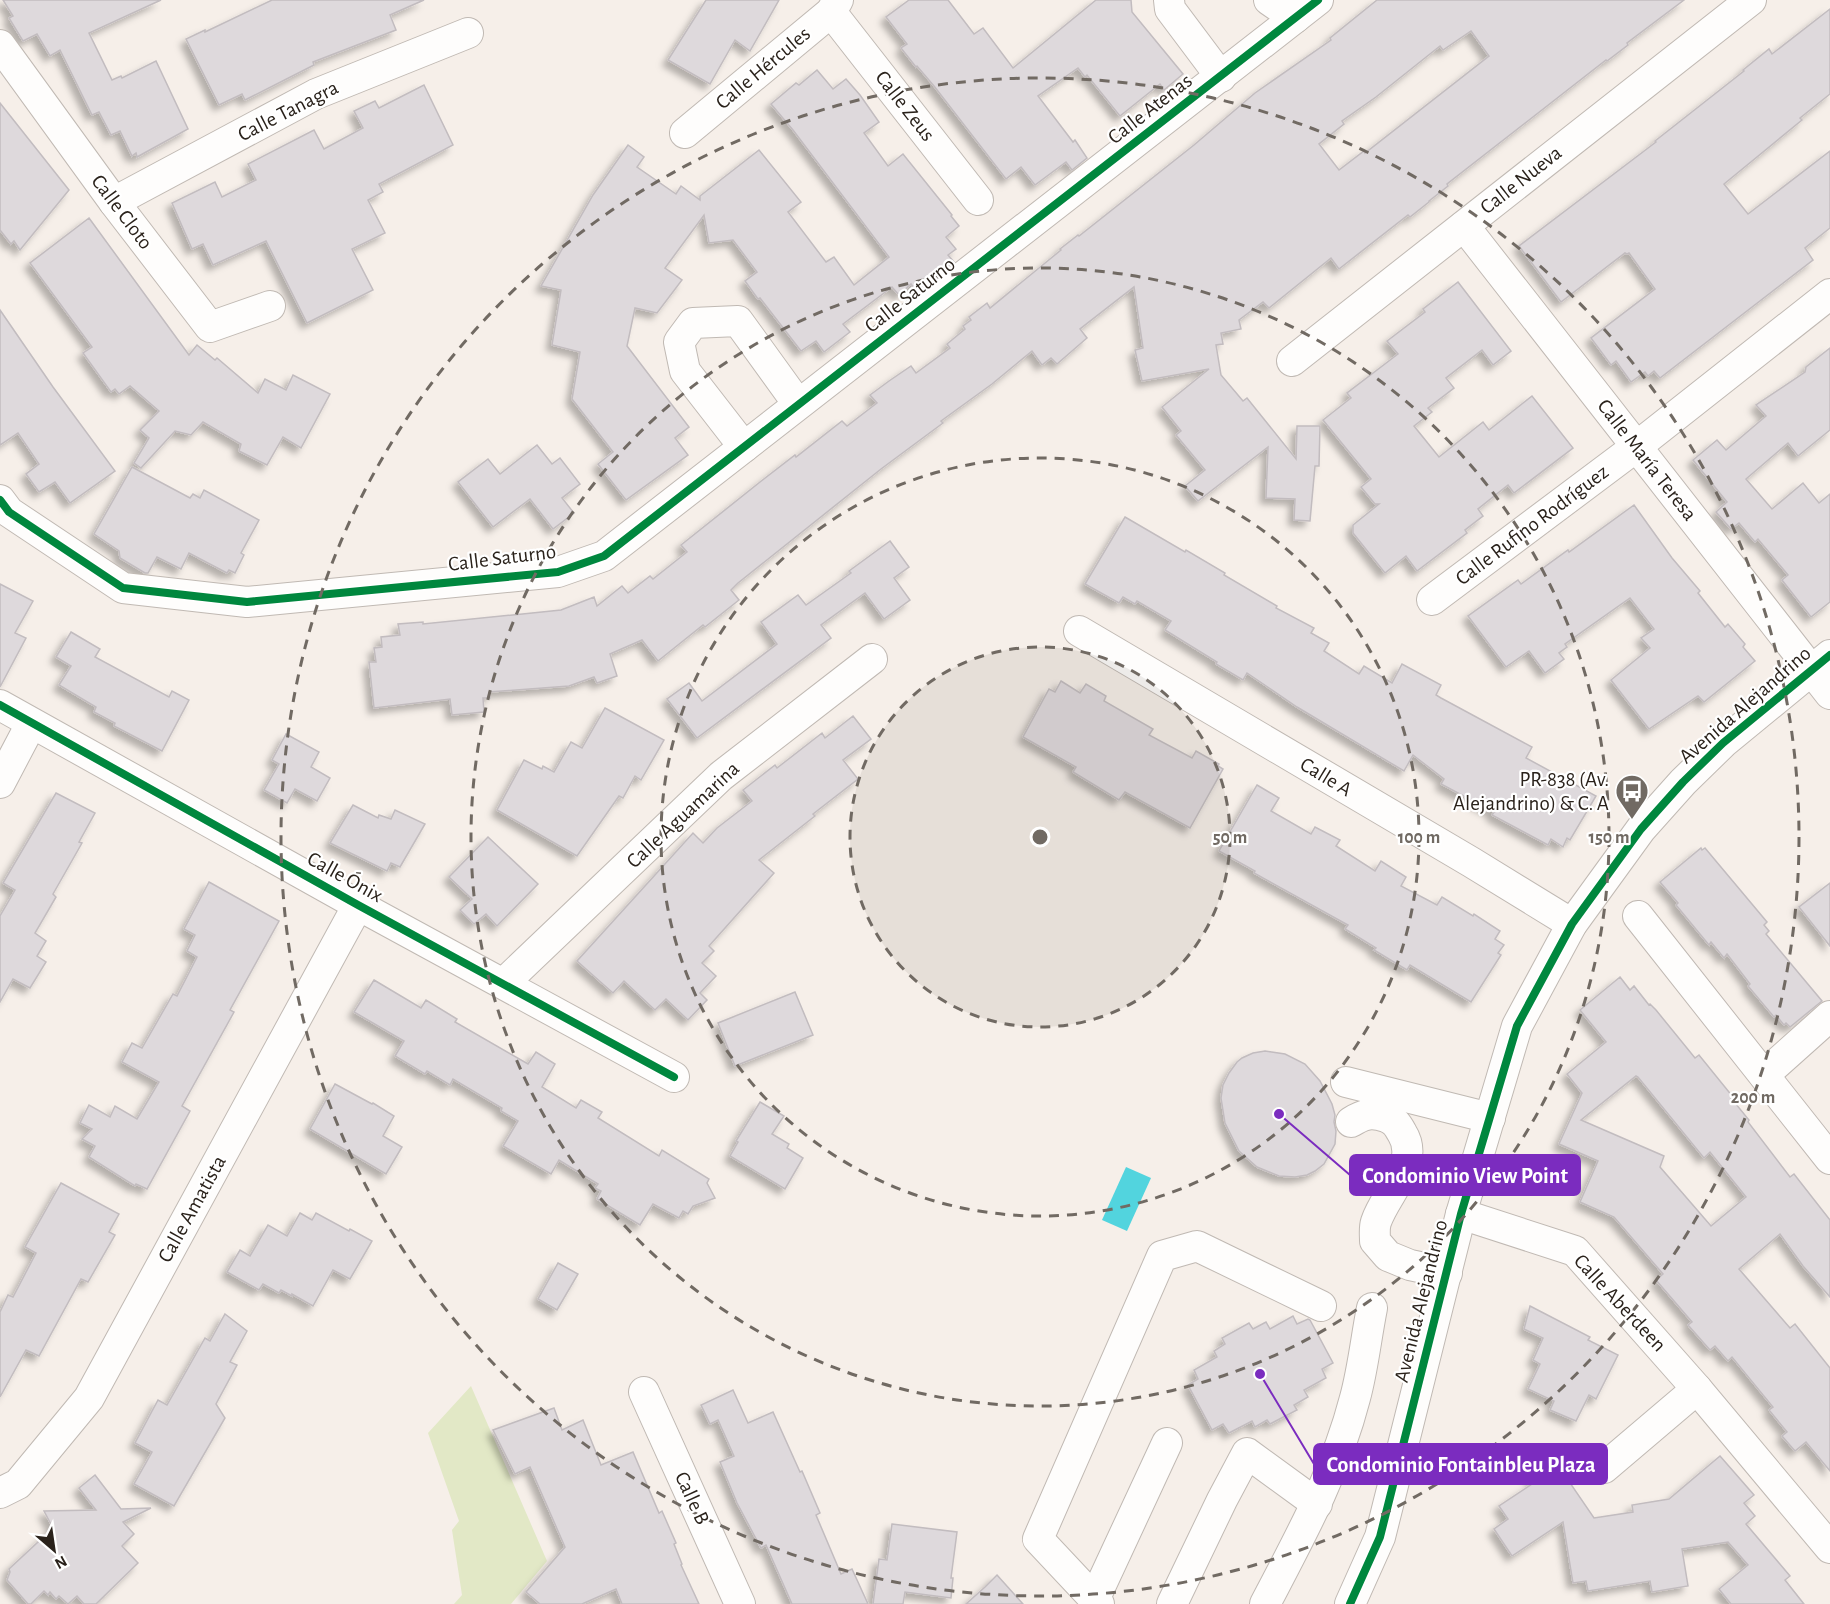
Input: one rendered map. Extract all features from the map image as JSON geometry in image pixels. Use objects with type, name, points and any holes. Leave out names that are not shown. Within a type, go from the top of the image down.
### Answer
[{"type":"street","points":[[1169,0],[1170,9],[1221,77]]},
{"type":"street","points":[[1269,0],[1295,18]]},
{"type":"street","name":"Calle Atenas","points":[[1004,237],[1221,77],[1318,0]]},
{"type":"street","name":"Calle Nueva","points":[[1292,361],[1751,0]]},
{"type":"street","name":"Calle Hércules","points":[[685,133],[834,6]]},
{"type":"street","name":"Calle Zeus","points":[[834,6],[978,200]]},
{"type":"street","name":"Calle Tanagra","points":[[114,202],[316,94],[468,33]]},
{"type":"street","name":"Calle Cloto","points":[[0,45],[114,202],[210,327],[270,306]]},
{"type":"street","name":"Calle María Teresa","points":[[1464,226],[1636,447],[1821,663],[1830,694]]},
{"type":"street","name":"Calle Saturno","points":[[0,500],[9,513],[123,588],[248,602],[558,572],[604,556],[798,404],[1004,237]]},
{"type":"street","name":"Calle Rufino Rodríguez","points":[[1432,600],[1636,447],[1830,294]]},
{"type":"street","points":[[744,447],[685,371],[679,342],[693,323],[738,321],[798,404]]},
{"type":"street","name":"Calle A","points":[[1079,631],[1572,924]]},
{"type":"street","name":"Calle Aguamarina","points":[[504,983],[721,776],[872,659]]},
{"type":"street","name":"Avenida Alejandrino","points":[[1350,1604],[1380,1537],[1461,1214],[1517,1026],[1572,924],[1641,829],[1683,782],[1724,743],[1821,663]]},
{"type":"street","name":"Calle Ónix","points":[[0,705],[358,905],[674,1077]]},
{"type":"street","points":[[0,783],[31,724]]},
{"type":"street","name":"Calle Amatista","points":[[0,1492],[18,1484],[89,1398],[358,905]]},
{"type":"street","points":[[1638,916],[1830,1159]]},
{"type":"street","points":[[1764,1075],[1830,1016]]},
{"type":"street","points":[[1346,1082],[1490,1118]]},
{"type":"street","points":[[1351,1122],[1363,1114],[1378,1114],[1395,1121],[1406,1139],[1407,1157],[1402,1173],[1375,1224],[1375,1241],[1388,1256],[1410,1265],[1447,1273]]},
{"type":"street","name":"Calle Aberdeen","points":[[1461,1214],[1575,1251],[1697,1389],[1830,1548]]},
{"type":"street","points":[[1167,1443],[1096,1602],[1038,1539],[1162,1256],[1197,1246],[1321,1306]]},
{"type":"street","points":[[1265,1604],[1331,1472],[1355,1398],[1372,1308]]},
{"type":"street","points":[[1604,1468],[1697,1389]]},
{"type":"street","name":"Calle B","points":[[644,1392],[740,1604]]},
{"type":"street","points":[[1172,1604],[1247,1453],[1317,1504]]},
{"type":"green space","points":[[471,1386],[547,1561],[511,1604],[454,1604],[462,1595],[452,1530],[459,1521],[428,1433]]},
{"type":"water","points":[[1126,1167],[1151,1178],[1127,1231],[1102,1220]]},
{"type":"building","points":[[3,0],[161,0],[89,33],[112,80],[121,76],[122,78],[156,61],[188,129],[137,157],[136,153],[132,156],[120,131],[111,135],[99,112],[92,115],[60,50],[50,56],[37,34],[23,41],[9,18],[13,16]]},
{"type":"building","points":[[272,0],[424,0],[390,15],[396,30],[313,62],[314,65],[245,100],[242,94],[219,105],[186,39]]},
{"type":"building","points":[[706,0],[779,0],[750,51],[735,40],[710,84],[668,60]]},
{"type":"building","points":[[909,0],[948,0],[974,34],[983,28],[1013,68],[1096,0],[1131,0],[1132,12],[1183,74],[1164,90],[1160,84],[1120,116],[1087,75],[1085,77],[1078,68],[1038,96],[1087,158],[1072,170],[1066,162],[1035,185],[1021,167],[1006,179],[934,86],[901,48],[907,44],[886,17]]},
{"type":"building","points":[[1377,0],[1684,0],[1447,184],[1448,186],[1410,217],[1408,215],[1339,269],[1331,258],[1269,308],[1263,302],[1239,320],[1241,329],[1221,333],[1223,344],[1216,345],[1221,375],[1243,401],[1247,398],[1296,459],[1297,426],[1320,426],[1319,466],[1315,466],[1310,521],[1294,520],[1295,499],[1266,498],[1268,447],[1198,501],[1185,486],[1205,470],[1176,435],[1181,431],[1162,407],[1209,369],[1142,381],[1135,350],[1143,348],[1134,287],[1080,329],[1087,338],[1057,364],[1051,358],[1042,365],[1032,351],[941,421],[943,423],[881,469],[738,583],[731,590],[739,600],[658,661],[642,640],[610,654],[617,676],[597,683],[594,677],[569,686],[489,692],[490,698],[483,698],[484,712],[452,715],[450,699],[374,708],[369,662],[376,662],[374,648],[382,647],[381,637],[400,635],[398,624],[423,622],[423,624],[561,610],[594,597],[597,606],[622,586],[628,593],[650,576],[653,579],[687,552],[681,545],[795,455],[796,457],[842,421],[847,426],[877,403],[870,395],[889,381],[911,366],[916,373],[950,348],[947,344],[965,329],[963,326],[971,320],[969,317],[987,303],[990,308],[1060,249],[1194,145],[1255,93],[1331,40],[1330,38]],"holes":[[[1471,31],[1489,56],[1365,153],[1364,151],[1339,170],[1319,144],[1344,124],[1342,121],[1440,46],[1443,50]]]},
{"type":"building","points":[[1830,9],[1830,94],[1724,184],[1748,214],[1830,151],[1830,228],[1805,248],[1813,260],[1660,378],[1654,371],[1648,376],[1645,372],[1631,382],[1616,361],[1611,365],[1591,338],[1655,289],[1629,253],[1625,253],[1561,302],[1519,246],[1656,142],[1769,49],[1772,54]]},
{"type":"building","points":[[817,70],[833,89],[846,79],[879,122],[864,133],[888,166],[903,154],[952,215],[959,226],[946,237],[956,249],[948,255],[954,262],[916,291],[911,284],[899,295],[892,287],[843,324],[850,332],[824,352],[816,341],[801,351],[745,281],[757,272],[733,240],[709,243],[704,215],[665,268],[682,280],[657,313],[635,308],[627,346],[689,427],[675,438],[688,455],[626,500],[598,464],[613,452],[572,399],[580,352],[552,345],[561,290],[541,286],[593,195],[628,145],[644,157],[637,167],[676,194],[681,186],[700,200],[700,196],[759,150],[801,202],[788,212],[826,262],[834,257],[854,285],[889,257],[771,104],[796,83],[799,85]]},
{"type":"building","points":[[424,85],[453,145],[379,184],[383,192],[368,200],[385,233],[352,249],[373,290],[307,323],[266,241],[213,265],[203,244],[192,249],[172,203],[215,182],[222,197],[256,180],[248,164],[314,130],[324,149],[363,128],[354,111],[375,101],[379,108]]},
{"type":"building","points":[[0,103],[69,190],[20,250],[14,241],[11,244],[0,230]]},
{"type":"building","points":[[89,218],[189,355],[197,345],[215,360],[217,358],[258,393],[265,379],[286,390],[293,375],[330,394],[301,448],[283,437],[267,465],[239,451],[241,444],[203,422],[191,435],[175,431],[141,468],[134,463],[149,438],[140,430],[159,411],[130,386],[119,394],[115,389],[111,392],[83,353],[92,347],[30,263]]},
{"type":"building","points":[[1458,282],[1511,351],[1493,365],[1482,350],[1446,378],[1454,388],[1428,408],[1432,412],[1414,426],[1439,457],[1483,422],[1489,430],[1532,396],[1573,448],[1514,493],[1508,485],[1478,509],[1483,516],[1465,530],[1467,533],[1417,571],[1406,556],[1385,573],[1353,533],[1353,525],[1379,504],[1375,504],[1361,487],[1371,479],[1323,420],[1351,398],[1347,393],[1398,354],[1387,341],[1425,312],[1423,309]]},
{"type":"building","points":[[0,310],[115,471],[70,503],[55,482],[39,492],[26,474],[39,464],[18,433],[0,445]]},
{"type":"building","points":[[1830,348],[1830,430],[1798,456],[1788,443],[1746,479],[1772,509],[1803,483],[1819,503],[1830,494],[1830,602],[1811,617],[1782,580],[1788,575],[1758,539],[1755,542],[1739,523],[1731,529],[1716,512],[1727,502],[1693,460],[1717,440],[1726,450],[1766,416],[1756,405],[1805,372],[1806,367]]},
{"type":"building","points":[[537,445],[552,464],[560,458],[580,484],[562,498],[574,513],[553,529],[530,499],[493,527],[458,482],[488,459],[500,474]]},
{"type":"building","points":[[132,467],[190,498],[193,494],[200,498],[204,490],[259,520],[241,553],[244,555],[235,573],[229,570],[227,573],[189,553],[181,569],[157,557],[148,573],[145,573],[120,558],[119,551],[94,534]]},
{"type":"building","points":[[1634,505],[1672,558],[1700,591],[1698,593],[1725,627],[1728,624],[1745,644],[1743,647],[1755,661],[1704,702],[1698,696],[1649,729],[1611,680],[1650,648],[1641,638],[1654,629],[1630,598],[1565,644],[1567,647],[1559,653],[1564,659],[1545,673],[1529,651],[1506,667],[1468,616],[1518,580],[1521,584],[1568,550],[1569,552]]},
{"type":"building","points":[[1125,517],[1185,552],[1186,550],[1277,606],[1276,608],[1314,628],[1311,633],[1329,643],[1324,651],[1359,674],[1364,666],[1392,683],[1402,664],[1441,685],[1436,695],[1532,747],[1526,758],[1596,796],[1570,840],[1567,838],[1563,847],[1551,839],[1548,845],[1492,815],[1494,812],[1441,784],[1444,779],[1413,755],[1404,771],[1297,707],[1247,673],[1243,680],[1216,664],[1217,662],[1165,630],[1171,621],[1137,601],[1135,604],[1123,597],[1119,603],[1085,584]]},
{"type":"building","points":[[890,541],[909,567],[894,578],[910,600],[884,619],[865,593],[821,625],[831,638],[697,738],[667,699],[689,683],[702,701],[777,644],[761,622],[798,595],[806,605],[851,573],[849,571]]},
{"type":"building","points":[[0,584],[33,601],[15,633],[26,638],[0,687]]},
{"type":"building","points":[[71,632],[100,649],[95,657],[169,697],[172,691],[189,700],[162,751],[114,726],[115,723],[94,712],[96,707],[59,685],[71,666],[56,657]]},
{"type":"building","points":[[1061,681],[1080,693],[1086,684],[1106,696],[1104,701],[1153,729],[1149,735],[1192,758],[1196,751],[1219,764],[1218,766],[1223,769],[1190,828],[1125,792],[1119,800],[1073,772],[1076,767],[1023,737],[1049,689],[1055,692]]},
{"type":"building","points":[[605,708],[664,740],[641,780],[635,776],[623,798],[619,796],[577,856],[497,810],[524,760],[554,772],[571,742],[582,748]]},
{"type":"building","points":[[853,716],[871,739],[843,760],[858,779],[759,860],[774,873],[709,946],[714,951],[702,963],[716,976],[700,993],[707,1000],[688,1020],[666,999],[655,1010],[624,981],[613,993],[577,961],[693,833],[703,843],[717,828],[752,801],[743,790],[775,765],[777,768],[822,733],[825,738]]},
{"type":"building","points":[[286,734],[319,752],[311,767],[330,778],[317,801],[295,789],[287,803],[264,790],[279,764],[272,760]]},
{"type":"building","points":[[1257,785],[1279,798],[1271,811],[1311,834],[1315,827],[1340,840],[1336,846],[1375,871],[1381,861],[1406,877],[1401,886],[1437,905],[1442,897],[1500,931],[1495,939],[1504,945],[1498,953],[1501,955],[1471,1002],[1410,965],[1407,970],[1345,929],[1348,925],[1219,851]]},
{"type":"building","points":[[56,793],[95,813],[79,842],[82,843],[53,894],[56,897],[35,933],[46,941],[37,956],[46,962],[30,988],[13,979],[0,1002],[0,916],[15,890],[3,883]]},
{"type":"building","points":[[353,805],[378,818],[379,815],[391,819],[395,810],[425,824],[400,867],[391,863],[387,871],[330,843]]},
{"type":"building","points":[[488,837],[538,884],[497,926],[486,914],[474,924],[460,910],[472,899],[449,877]]},
{"type":"building","points":[[1701,848],[1702,850],[1705,848],[1767,922],[1764,925],[1769,931],[1766,934],[1822,1001],[1790,1027],[1786,1023],[1784,1025],[1776,1015],[1774,1017],[1748,986],[1750,984],[1727,954],[1724,958],[1711,942],[1709,945],[1660,882]]},
{"type":"building","points":[[209,882],[279,921],[230,1010],[234,1012],[182,1106],[190,1111],[147,1189],[136,1184],[135,1186],[89,1157],[95,1146],[82,1139],[92,1129],[80,1123],[89,1105],[110,1117],[115,1106],[137,1119],[159,1082],[122,1062],[132,1043],[142,1048],[173,994],[177,996],[197,957],[187,951],[195,935],[184,929]]},
{"type":"building","points":[[1830,883],[1830,946],[1799,907]]},
{"type":"building","points":[[1620,977],[1630,990],[1634,986],[1695,1058],[1699,1055],[1733,1097],[1731,1098],[1749,1120],[1748,1122],[1790,1177],[1794,1174],[1830,1220],[1830,1297],[1803,1266],[1780,1234],[1739,1269],[1790,1328],[1795,1324],[1830,1368],[1830,1471],[1806,1442],[1795,1451],[1782,1436],[1787,1432],[1769,1410],[1773,1407],[1732,1357],[1728,1361],[1715,1346],[1710,1350],[1688,1325],[1692,1322],[1656,1280],[1663,1274],[1614,1217],[1580,1202],[1598,1161],[1559,1144],[1582,1093],[1567,1074],[1606,1042],[1580,1010]],"holes":[[[1636,1076],[1704,1158],[1710,1152],[1746,1197],[1711,1226],[1660,1167],[1664,1156],[1581,1120]]]},
{"type":"building","points":[[374,980],[421,1008],[426,1000],[457,1019],[455,1022],[528,1064],[536,1052],[555,1064],[542,1087],[576,1108],[581,1100],[602,1112],[598,1118],[659,1156],[662,1150],[709,1179],[707,1183],[715,1198],[693,1206],[688,1214],[683,1211],[679,1218],[653,1204],[640,1225],[597,1199],[601,1191],[595,1188],[598,1184],[559,1160],[551,1174],[503,1146],[518,1121],[501,1111],[502,1108],[453,1079],[450,1085],[427,1071],[425,1074],[395,1056],[404,1041],[354,1012]]},
{"type":"building","points":[[795,992],[813,1035],[735,1066],[718,1023]]},
{"type":"building","points":[[1265,1051],[1285,1054],[1305,1064],[1320,1081],[1332,1104],[1335,1115],[1335,1144],[1324,1164],[1307,1175],[1279,1176],[1257,1167],[1239,1151],[1225,1123],[1221,1098],[1223,1085],[1229,1073],[1242,1058]]},
{"type":"building","points":[[335,1084],[394,1116],[383,1136],[402,1147],[386,1174],[310,1129]]},
{"type":"building","points":[[760,1102],[784,1116],[772,1134],[789,1144],[787,1148],[803,1158],[785,1189],[730,1156],[738,1142],[736,1141]]},
{"type":"building","points":[[61,1183],[119,1214],[109,1232],[115,1235],[88,1282],[81,1279],[39,1356],[26,1350],[0,1397],[0,1312],[8,1295],[13,1297],[36,1253],[25,1247]]},
{"type":"building","points":[[300,1213],[312,1220],[316,1213],[372,1241],[350,1279],[333,1270],[313,1306],[292,1294],[292,1296],[281,1290],[279,1293],[263,1284],[259,1290],[227,1272],[240,1250],[250,1256],[268,1225],[287,1236]]},
{"type":"building","points":[[558,1263],[578,1274],[557,1310],[538,1299]]},
{"type":"building","points":[[1530,1306],[1590,1337],[1588,1340],[1618,1355],[1596,1399],[1589,1395],[1576,1421],[1550,1410],[1554,1401],[1528,1389],[1540,1364],[1533,1360],[1543,1338],[1524,1329]]},
{"type":"building","points":[[225,1314],[247,1331],[230,1362],[237,1365],[216,1404],[225,1418],[174,1506],[134,1484],[152,1452],[135,1443],[158,1400],[167,1405],[205,1338],[210,1341]]},
{"type":"building","points":[[1293,1316],[1297,1324],[1310,1320],[1333,1363],[1322,1369],[1326,1378],[1304,1390],[1308,1397],[1294,1405],[1297,1410],[1270,1424],[1267,1420],[1255,1427],[1252,1421],[1229,1433],[1223,1424],[1212,1430],[1188,1385],[1198,1379],[1194,1370],[1217,1357],[1214,1351],[1225,1344],[1222,1338],[1249,1323],[1253,1329],[1266,1322],[1270,1329]]},
{"type":"building","points":[[733,1390],[748,1423],[773,1412],[820,1513],[816,1515],[841,1574],[852,1569],[868,1604],[792,1604],[766,1545],[761,1548],[737,1503],[720,1462],[734,1456],[718,1420],[710,1424],[701,1405]]},
{"type":"building","points":[[554,1408],[562,1430],[583,1420],[601,1465],[633,1452],[659,1513],[662,1511],[676,1543],[674,1544],[681,1565],[699,1604],[622,1604],[616,1589],[582,1604],[540,1604],[526,1592],[565,1547],[530,1467],[515,1474],[493,1430]]},
{"type":"building","points":[[1720,1456],[1754,1495],[1744,1503],[1755,1516],[1746,1524],[1790,1576],[1785,1580],[1804,1604],[1731,1604],[1719,1589],[1748,1565],[1728,1542],[1682,1549],[1688,1586],[1652,1592],[1650,1581],[1588,1591],[1586,1581],[1573,1583],[1563,1522],[1512,1556],[1494,1529],[1508,1519],[1499,1506],[1535,1482],[1529,1474],[1553,1458],[1594,1518],[1633,1512],[1632,1505],[1669,1499]]},
{"type":"building","points":[[95,1475],[121,1509],[151,1508],[123,1522],[134,1534],[122,1546],[138,1563],[96,1604],[84,1604],[77,1596],[68,1604],[59,1596],[56,1599],[50,1592],[48,1595],[44,1591],[31,1604],[28,1604],[7,1580],[9,1569],[53,1528],[44,1511],[96,1510],[79,1488]]},
{"type":"building","points":[[892,1524],[957,1532],[951,1578],[953,1578],[951,1598],[905,1592],[903,1604],[873,1604],[879,1559],[887,1560]]},
{"type":"building","points":[[997,1575],[1023,1604],[966,1604],[985,1587]]},
{"type":"cycle path","points":[[0,500],[9,512],[123,588],[247,602],[558,572],[604,556],[1318,0]]},
{"type":"cycle path","points":[[1350,1604],[1380,1537],[1461,1214],[1517,1026],[1572,924],[1641,829],[1683,782],[1723,743],[1830,655]]},
{"type":"cycle path","points":[[0,705],[358,905],[674,1077]]},
{"type":"place","name":"PR-838 (Av. Alejandrino) & C. A","points":[[1632,820]]},
{"type":"place","name":"Condominio View Point","points":[[1279,1114]]},
{"type":"place","name":"Condominio Fontainbleu Plaza","points":[[1260,1374]]}]
